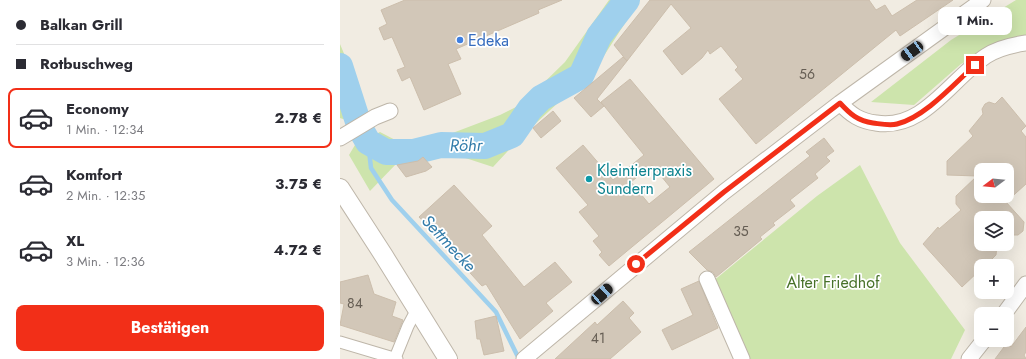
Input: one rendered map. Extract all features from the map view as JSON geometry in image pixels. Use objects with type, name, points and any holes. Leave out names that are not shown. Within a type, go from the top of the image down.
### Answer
[{"type":"street","points":[[527,357],[718,197],[840,103],[983,0]]},
{"type":"street","points":[[840,103],[850,114],[862,121],[888,125],[903,122],[929,106],[985,57],[998,49],[1026,43]]},
{"type":"street","points":[[342,136],[390,111]]},
{"type":"street","points":[[340,188],[448,359]]},
{"type":"street","points":[[707,279],[742,359]]},
{"type":"street","points":[[1009,307],[1026,284]]},
{"type":"street","points":[[340,342],[396,358],[408,326],[417,310]]},
{"type":"street","points":[[969,359],[978,347]]},
{"type":"green space","points":[[609,0],[640,0],[596,68],[523,135],[493,167],[444,151],[423,154],[398,162],[370,191],[349,155],[355,145],[380,132],[401,143],[421,145],[500,115],[522,104],[565,62]]},
{"type":"green space","points":[[1016,0],[1026,0],[1026,38],[1009,40],[961,64],[914,105],[871,102],[951,40]]},
{"type":"green space","points":[[340,44],[367,109],[346,120],[340,118]]},
{"type":"green space","name":"Alter Friedhof","points":[[860,165],[900,243],[965,330],[951,359],[747,359],[712,282],[817,196]]},
{"type":"building","points":[[405,0],[562,0],[538,10],[539,13],[456,49],[461,59],[448,64],[461,94],[424,110],[410,77],[402,81],[397,70],[405,67],[392,37],[384,40],[379,28],[387,24],[381,10]]},
{"type":"building","points":[[650,0],[869,0],[876,10],[885,5],[892,16],[917,0],[953,0],[900,36],[896,30],[756,144],[719,99],[743,79],[735,70],[738,67],[721,46],[710,54],[708,50],[702,58],[682,75],[663,51],[691,28],[671,4],[627,61],[614,45]]},
{"type":"building","points":[[623,57],[627,61],[597,99],[604,106],[591,117],[574,98]]},
{"type":"building","points":[[630,79],[714,179],[609,266],[599,255],[602,252],[593,241],[599,236],[579,212],[588,205],[556,168],[583,145],[613,180],[644,155],[601,102]],"holes":[[[652,165],[670,187],[649,204],[631,182]]]},
{"type":"building","points":[[1002,97],[1026,126],[1021,131],[1026,137],[1026,184],[1014,195],[1014,163],[974,163],[974,176],[947,175],[947,161],[973,136],[969,131],[983,114],[982,109],[985,104],[989,102],[995,104]]},
{"type":"building","points":[[553,111],[561,121],[541,138],[533,128]]},
{"type":"building","points":[[824,138],[834,151],[826,157],[830,161],[815,174],[818,178],[790,200],[795,206],[773,223],[775,225],[760,237],[762,239],[716,277],[713,272],[707,270],[689,252],[810,156],[806,152]]},
{"type":"building","points":[[423,157],[432,167],[426,171],[406,177],[397,165],[418,161]]},
{"type":"building","points":[[974,179],[974,203],[1007,203],[1024,222],[1023,231],[1018,235],[1014,235],[1014,211],[974,211],[974,251],[996,251],[996,255],[992,259],[974,259],[974,276],[962,287],[923,244],[938,227],[939,229],[961,210],[956,204],[956,196]]},
{"type":"building","points":[[454,185],[492,226],[482,235],[524,287],[555,262],[572,282],[546,303],[553,311],[520,339],[486,284],[482,286],[419,217]]},
{"type":"building","points":[[368,275],[374,294],[396,302],[392,316],[403,320],[394,342],[340,325],[344,304],[340,303],[340,282]]},
{"type":"building","points":[[699,281],[718,328],[672,350],[662,330],[693,315],[681,289]]},
{"type":"building","points":[[623,301],[634,313],[629,318],[641,332],[610,359],[555,359],[595,322],[597,325]]},
{"type":"building","points":[[496,316],[504,351],[484,355],[480,339],[477,339],[475,321]]},
{"type":"building","points":[[1026,327],[1026,352],[1024,355],[1026,359],[995,359],[1004,347],[1014,347],[1014,343]]},
{"type":"waterway","name":"Röhr","points":[[340,66],[360,128],[368,142],[386,152],[413,152],[441,145],[485,146],[512,135],[530,109],[541,98],[581,76],[599,36],[627,0]]},
{"type":"waterway","name":"Settmecke","points":[[368,142],[371,168],[392,200],[496,312],[519,359]]},
{"type":"place","name":"Edeka","points":[[460,40]]},
{"type":"place","name":"Kleintierpraxis Sundern","points":[[589,179]]},
{"type":"route","points":[[636,264],[724,192],[840,103],[850,114],[862,121],[888,125],[896,124],[910,119],[929,106],[975,65]]}]
